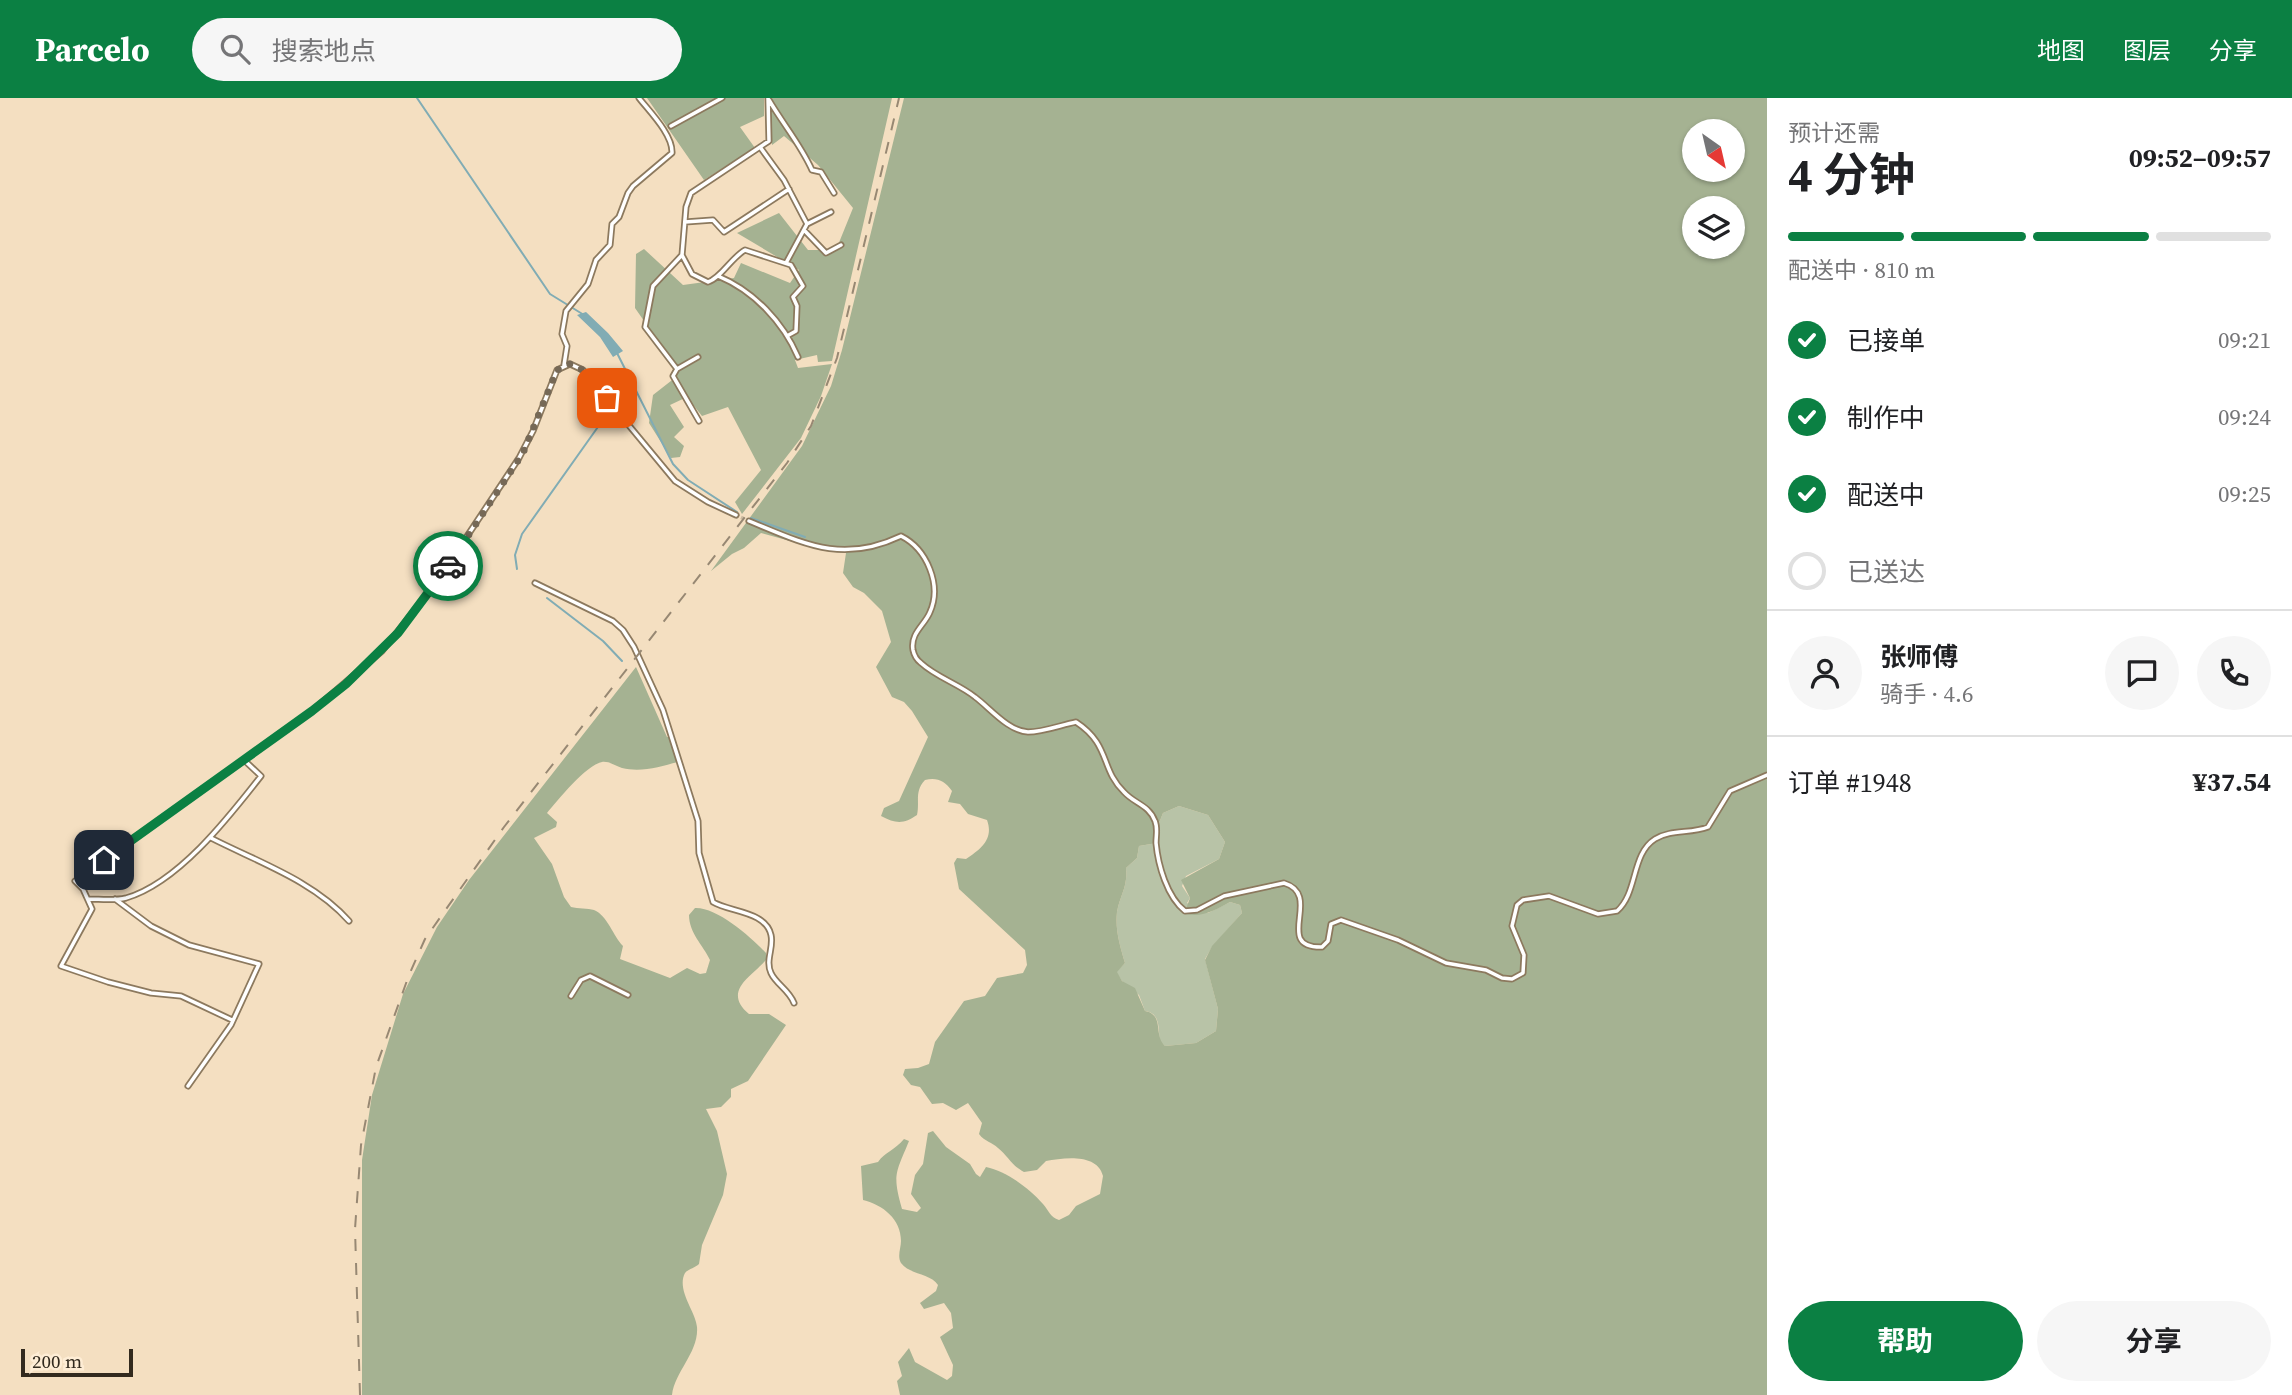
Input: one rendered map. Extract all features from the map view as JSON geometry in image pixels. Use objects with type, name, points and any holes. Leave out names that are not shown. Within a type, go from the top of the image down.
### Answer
[{"type":"street","points":[[232,1020],[181,996],[150,993],[61,966],[92,909],[83,889],[75,881],[328,699],[398,633],[470,536],[520,458],[533,431],[552,377],[564,365],[567,346],[562,334],[566,311],[588,284],[596,260],[610,245],[612,224],[619,217],[628,193],[672,153],[672,146],[663,130],[639,98]]},
{"type":"street","points":[[671,126],[722,98]]},
{"type":"street","points":[[768,98],[769,141],[691,193],[686,207],[682,255],[692,274],[708,282],[745,250],[790,265],[803,286],[793,297],[797,306],[796,331],[787,336]]},
{"type":"street","points":[[768,98],[792,139],[802,148],[813,170],[821,172],[834,193]]},
{"type":"street","points":[[760,147],[789,189],[807,224]]},
{"type":"street","points":[[685,222],[713,220],[724,232],[789,189]]},
{"type":"street","points":[[785,264],[807,224],[831,212]]},
{"type":"street","points":[[804,230],[826,253],[841,245]]},
{"type":"street","points":[[677,369],[645,327],[653,286],[682,255]]},
{"type":"street","points":[[718,276],[743,289],[773,317],[798,357]]},
{"type":"street","points":[[698,357],[677,369],[673,376],[699,421]]},
{"type":"street","points":[[564,365],[573,365],[583,370],[675,481],[708,502],[736,515]]},
{"type":"street","points":[[749,521],[822,548],[856,551],[901,536],[913,542],[934,576],[935,595],[930,614],[916,632],[912,646],[922,664],[974,696],[1013,726],[1028,732],[1076,722],[1090,732],[1104,752],[1109,771],[1124,793],[1150,809],[1157,824],[1156,845],[1168,892],[1185,911],[1197,910],[1224,896],[1284,883],[1301,895],[1297,930],[1304,943],[1312,947],[1322,947],[1328,940],[1331,924],[1341,920],[1398,940],[1446,963],[1512,979],[1523,974],[1524,955],[1511,926],[1517,905],[1522,900],[1549,896],[1598,914],[1617,911],[1627,897],[1640,860],[1651,842],[1667,834],[1708,827],[1730,790],[1767,775]]},
{"type":"street","points":[[534,583],[613,621],[623,629],[651,683],[679,759],[698,821],[699,853],[713,902],[725,910],[744,910],[766,925],[771,935],[768,960],[771,974],[791,994],[794,1003]]},
{"type":"street","points":[[87,898],[115,900],[134,894],[153,884],[211,838],[261,776],[244,760]]},
{"type":"street","points":[[211,838],[302,884],[334,904],[349,921]]},
{"type":"street","points":[[115,900],[151,926],[189,945],[259,964],[232,1020],[188,1086]]},
{"type":"street","points":[[571,996],[581,980],[590,976],[628,995]]},
{"type":"green space","points":[[647,98],[764,98],[764,116],[740,127],[755,148],[704,180]]},
{"type":"green space","points":[[770,98],[892,98],[832,361],[818,362],[817,355],[795,360],[798,368],[832,364],[821,396],[801,438],[742,514],[735,502],[761,470],[728,407],[702,416],[687,397],[670,405],[684,427],[674,437],[684,446],[680,457],[671,458],[649,423],[653,395],[676,377],[679,371],[635,308],[636,254],[644,249],[683,285],[734,278],[741,263],[790,283],[799,270],[737,233],[779,213],[808,250],[836,250],[853,208],[818,165],[784,136],[772,145]]},
{"type":"green space","points":[[904,98],[1767,98],[1767,1395],[900,1395],[897,1381],[902,1376],[898,1362],[909,1348],[915,1362],[947,1380],[952,1376],[953,1365],[940,1337],[953,1328],[951,1313],[944,1303],[924,1309],[920,1303],[936,1291],[938,1285],[901,1263],[898,1226],[884,1209],[863,1200],[861,1166],[878,1162],[904,1139],[909,1141],[898,1167],[896,1181],[902,1209],[917,1212],[921,1208],[911,1194],[915,1175],[923,1164],[928,1133],[933,1131],[946,1147],[970,1164],[980,1177],[986,1167],[1009,1176],[1031,1192],[1059,1220],[1069,1215],[1076,1206],[1100,1194],[1103,1176],[1094,1164],[1079,1159],[1046,1161],[1037,1170],[1024,1172],[979,1134],[982,1123],[968,1103],[956,1110],[943,1103],[932,1104],[920,1087],[911,1085],[903,1075],[905,1069],[929,1064],[935,1042],[964,1001],[985,996],[997,978],[1023,973],[1027,965],[1025,950],[959,889],[954,863],[957,858],[966,859],[985,843],[989,833],[987,820],[968,814],[960,804],[948,802],[952,791],[944,782],[933,779],[925,780],[920,789],[917,815],[900,822],[881,816],[884,808],[899,801],[928,737],[904,702],[892,697],[876,667],[891,642],[882,611],[864,593],[853,587],[843,573],[846,553],[826,551],[761,533],[711,571],[802,446],[831,386]],"holes":[[[1179,806],[1208,815],[1225,842],[1219,859],[1181,880],[1190,898],[1187,914],[1204,914],[1230,902],[1240,905],[1242,913],[1212,946],[1205,960],[1218,1009],[1216,1031],[1196,1043],[1165,1046],[1155,1017],[1145,1011],[1135,988],[1122,981],[1117,972],[1125,963],[1118,938],[1117,919],[1126,868],[1137,858],[1139,846],[1157,843],[1157,828],[1163,813]]]},
{"type":"green space","points":[[636,667],[667,737],[672,737],[681,761],[637,770],[605,762],[595,765],[573,784],[547,813],[557,822],[556,827],[534,838],[552,864],[564,897],[571,907],[594,910],[607,921],[623,946],[620,959],[670,978],[687,968],[700,974],[706,973],[710,960],[694,933],[689,915],[695,908],[704,909],[733,924],[766,953],[766,960],[747,978],[739,991],[741,1006],[749,1014],[769,1014],[786,1025],[748,1081],[731,1089],[731,1097],[721,1107],[706,1109],[717,1131],[727,1174],[723,1195],[702,1245],[699,1264],[685,1273],[683,1280],[697,1327],[691,1353],[677,1378],[672,1395],[362,1395],[362,1160],[372,1095],[403,994],[437,927],[469,880]]},
{"type":"green space","points":[[1179,806],[1208,815],[1225,842],[1219,859],[1186,876],[1182,886],[1190,898],[1187,903],[1208,913],[1230,902],[1240,905],[1242,913],[1205,959],[1218,1009],[1216,1031],[1196,1043],[1165,1046],[1160,1042],[1156,1018],[1145,1011],[1139,995],[1122,981],[1116,972],[1125,963],[1118,938],[1117,919],[1126,868],[1137,858],[1139,846],[1157,843],[1157,828],[1163,813]]},
{"type":"water","points":[[586,312],[623,351],[613,357],[600,337],[577,315]]},
{"type":"waterway","points":[[417,98],[550,294],[584,315]]},
{"type":"waterway","points":[[617,353],[673,464],[688,480],[737,512]]},
{"type":"waterway","points":[[617,399],[631,377]]},
{"type":"waterway","points":[[517,569],[515,555],[522,534],[605,417]]},
{"type":"waterway","points":[[751,518],[805,537]]},
{"type":"waterway","points":[[547,598],[603,641],[622,661]]},
{"type":"tunnel","points":[[736,515],[749,521]]},
{"type":"railway","points":[[360,1395],[355,1229],[361,1145],[376,1067],[409,975],[425,939],[504,827],[787,463],[811,426],[837,358],[899,98]]},
{"type":"way so far","points":[[448,566],[523,453],[557,370],[564,365],[575,365],[583,370],[607,398]]},
{"type":"route","points":[[104,860],[346,684],[398,633],[448,566]]}]
